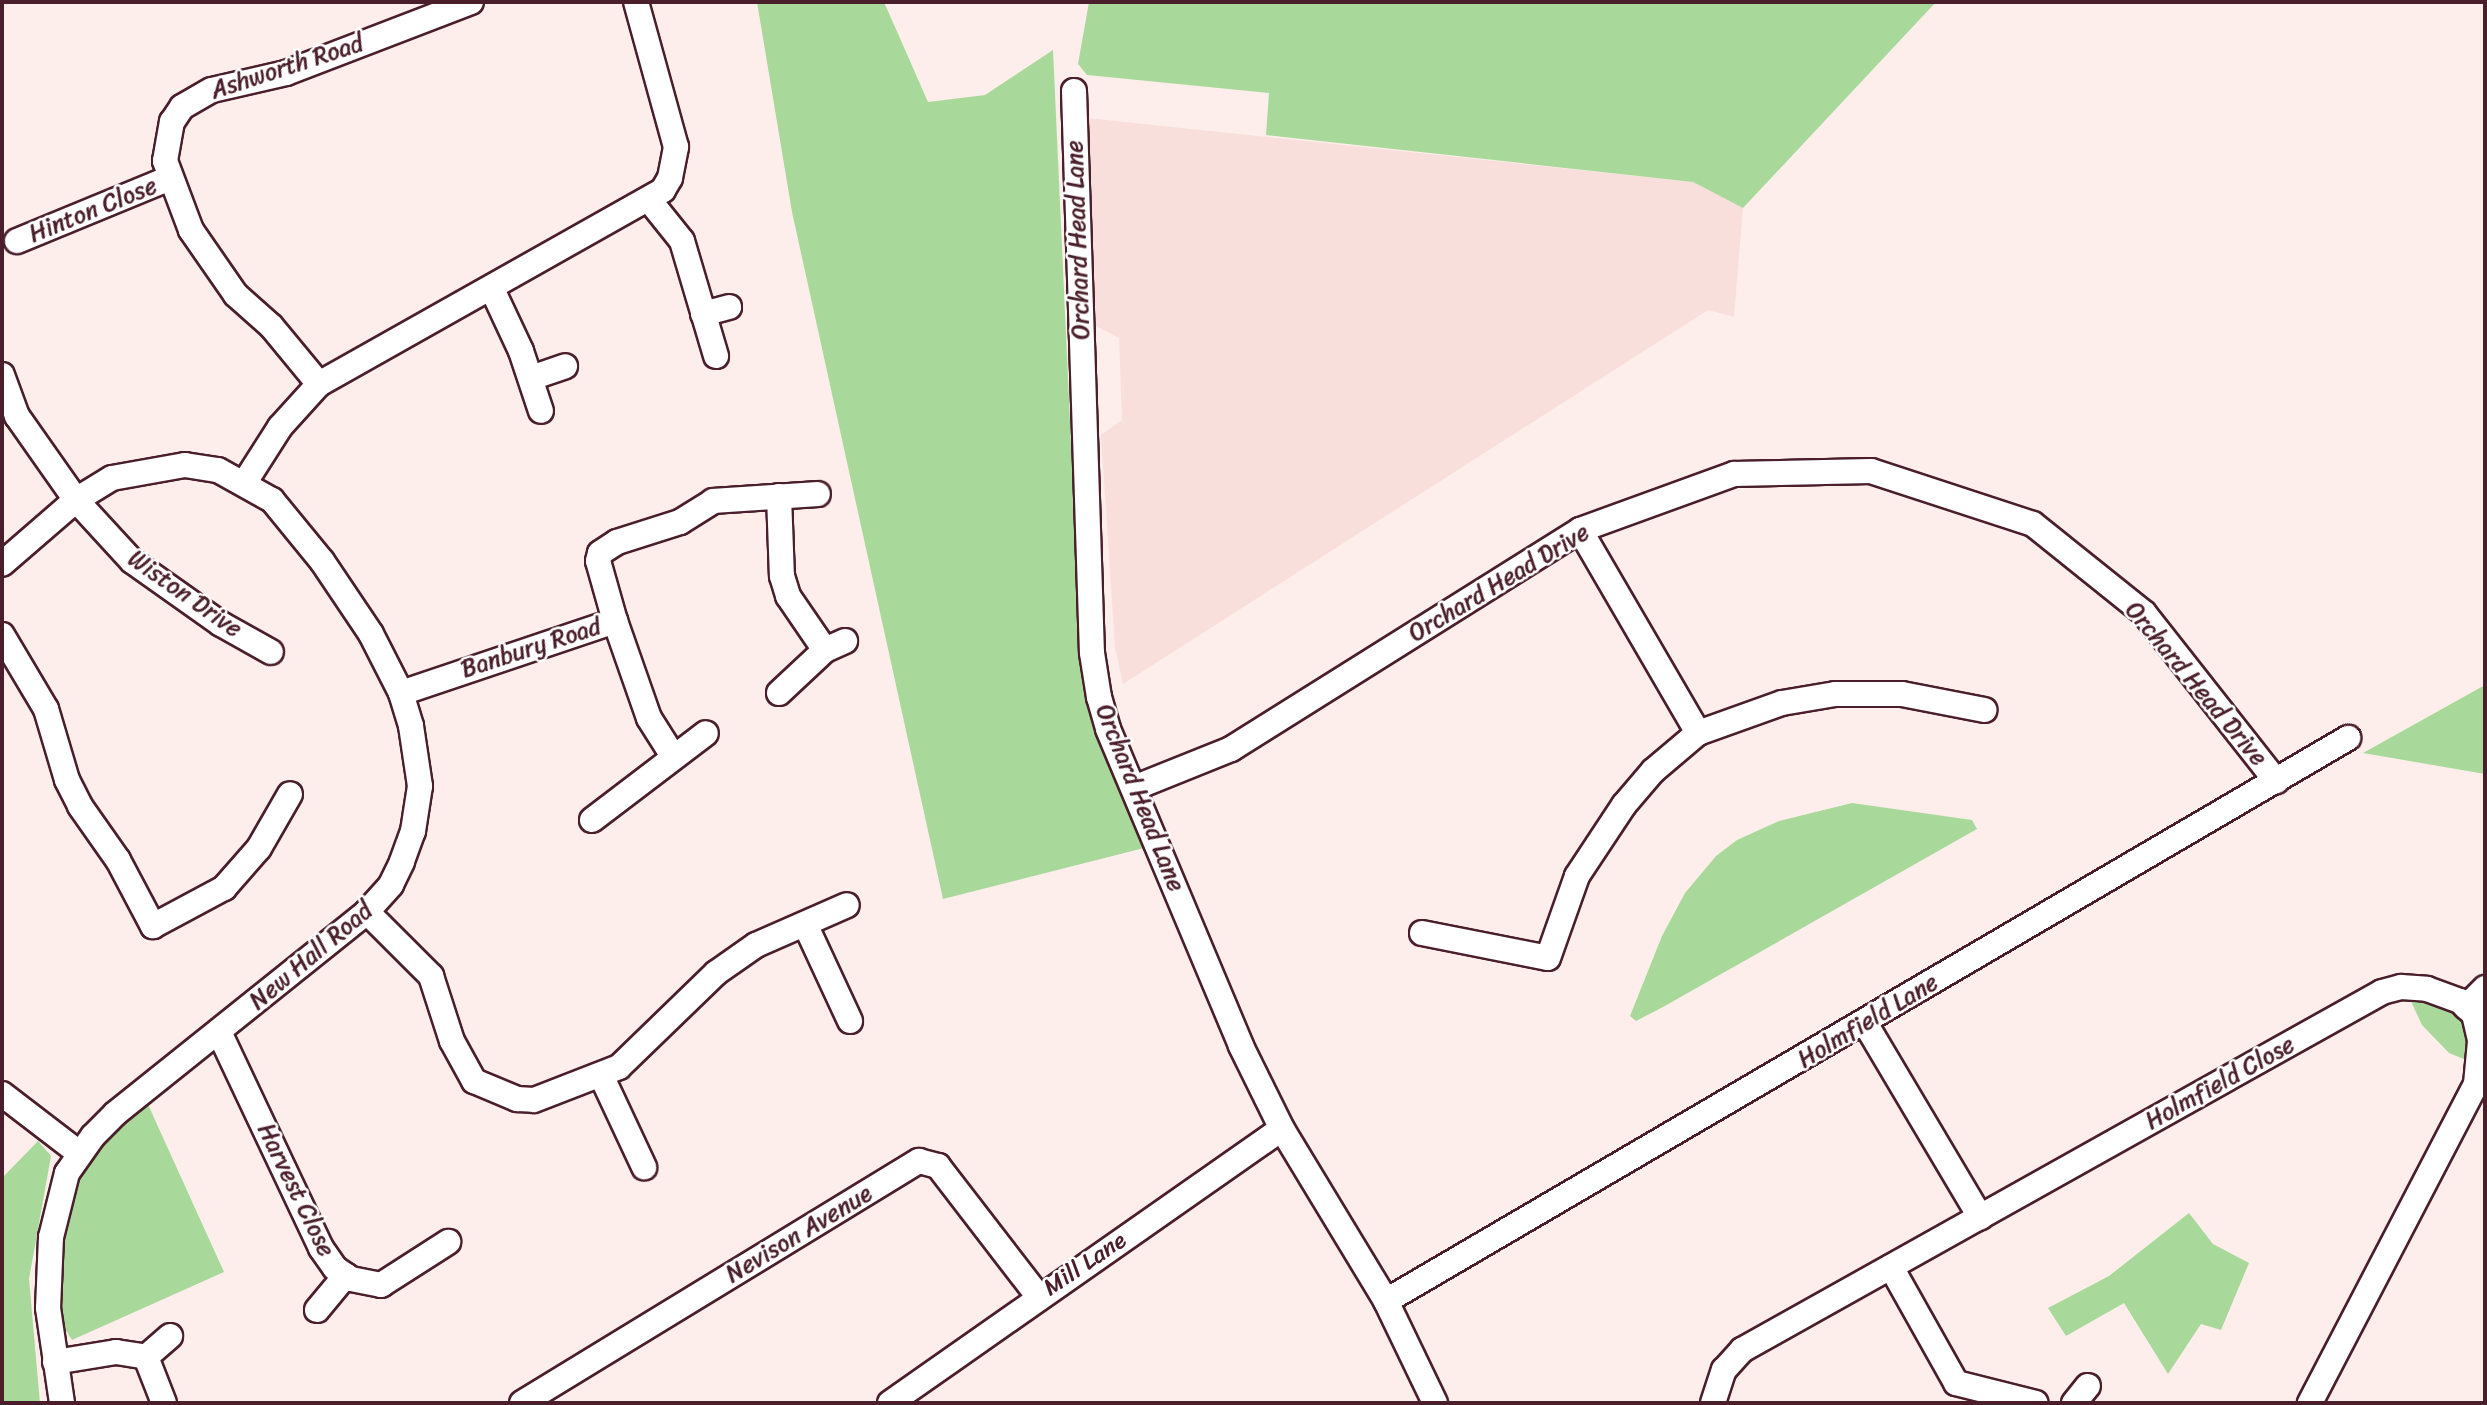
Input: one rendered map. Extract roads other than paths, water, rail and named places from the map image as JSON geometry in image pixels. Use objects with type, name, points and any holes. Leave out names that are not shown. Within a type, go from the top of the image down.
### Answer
[{"type":"street","name":"Ashworth Road","points":[[319,384],[211,264],[170,178],[166,141],[182,107],[198,97],[286,73],[471,2]]},
{"type":"street","points":[[246,482],[280,427],[319,384],[650,201],[670,178],[676,147],[636,2]]},
{"type":"street","name":"Orchard Head Lane","points":[[1074,91],[1092,653],[1108,729],[1241,1045],[1282,1129],[1386,1301],[1435,1403]]},
{"type":"street","name":"Hinton Close","points":[[17,241],[170,178]]},
{"type":"street","points":[[650,201],[682,241],[716,356]]},
{"type":"street","points":[[492,289],[531,378],[541,411]]},
{"type":"street","points":[[704,314],[729,307]]},
{"type":"street","points":[[531,378],[565,366]]},
{"type":"street","points":[[2,375],[17,416],[76,500]]},
{"type":"street","name":"New Hall Road","points":[[2,564],[76,500],[112,478],[172,466],[218,470],[246,482],[272,500],[322,561],[371,634],[401,693],[418,758],[418,811],[391,885],[367,912],[115,1114],[79,1153],[60,1191],[51,1237],[48,1308],[62,1403]]},
{"type":"street","name":"Orchard Head Drive","points":[[1134,788],[1231,749],[1580,530],[1734,474],[1871,471],[2033,524],[2144,613],[2276,781]]},
{"type":"street","name":"Banbury Road","points":[[401,693],[615,621],[598,561],[604,548],[680,522],[713,501],[818,494]]},
{"type":"street","points":[[779,496],[785,586],[835,645],[779,693]]},
{"type":"street","name":"Wiston Drive","points":[[76,500],[132,561],[221,624],[271,652]]},
{"type":"street","points":[[1580,530],[1698,733]]},
{"type":"street","points":[[615,621],[649,718],[673,756]]},
{"type":"street","points":[[2,635],[46,709],[67,780],[80,806],[118,860],[153,926],[204,901],[240,872],[290,794]]},
{"type":"street","points":[[1422,933],[1548,958],[1577,876],[1617,815],[1653,771],[1698,733],[1782,702],[1835,694],[1902,695],[1984,710]]},
{"type":"street","points":[[592,820],[649,780],[673,756],[706,733]]},
{"type":"street","name":"Holmfield Lane","points":[[1386,1301],[1866,1023],[2348,738]]},
{"type":"street","points":[[367,912],[431,976],[452,1041],[474,1081],[517,1099],[534,1100],[601,1075],[644,1047],[716,973],[756,945],[847,905]]},
{"type":"street","points":[[805,924],[850,1021]]},
{"type":"street","name":"Holmfield Close","points":[[1713,1403],[1724,1370],[1742,1350],[2382,992],[2400,987],[2427,989],[2466,1007]]},
{"type":"street","points":[[2310,1403],[2476,1084],[2479,1022],[2466,1007],[2485,988]]},
{"type":"street","points":[[1866,1023],[1980,1217]]},
{"type":"street","name":"Harvest Close","points":[[219,1032],[321,1248],[346,1275],[381,1285],[449,1242]]},
{"type":"street","points":[[601,1075],[644,1167]]},
{"type":"street","points":[[2,1094],[79,1153]]},
{"type":"street","name":"Mill Lane","points":[[890,1403],[1038,1296],[1282,1129]]},
{"type":"street","name":"Nevison Avenue","points":[[522,1403],[919,1161],[938,1166],[1038,1296]]},
{"type":"street","points":[[1891,1267],[1956,1382],[2036,1403]]},
{"type":"street","points":[[317,1310],[346,1275]]},
{"type":"street","points":[[146,1357],[170,1336]]},
{"type":"street","points":[[55,1362],[116,1352],[146,1357]]},
{"type":"street","points":[[146,1357],[164,1403]]}]
